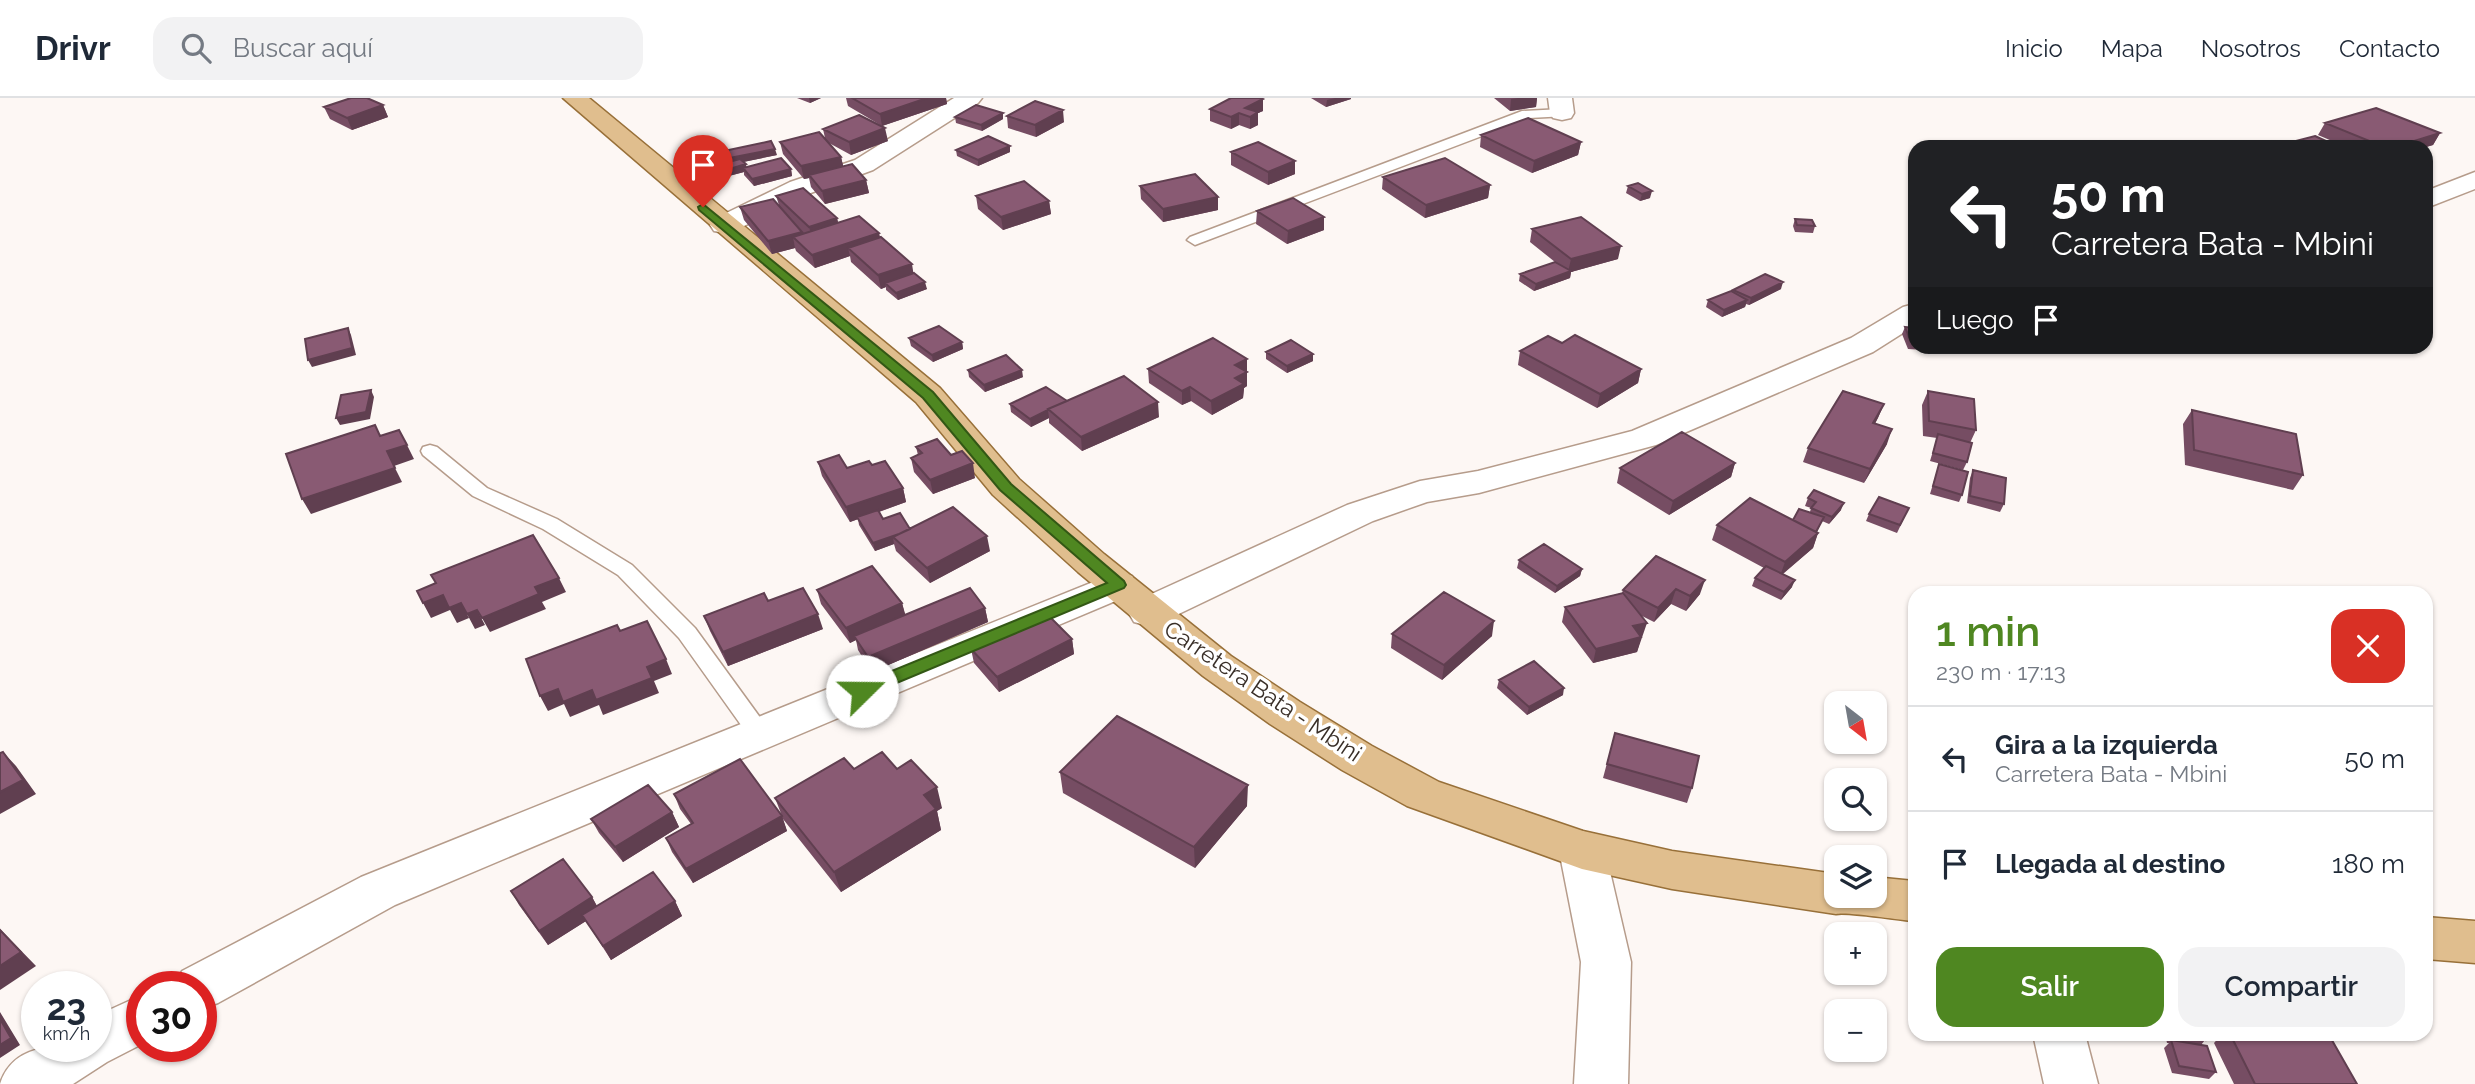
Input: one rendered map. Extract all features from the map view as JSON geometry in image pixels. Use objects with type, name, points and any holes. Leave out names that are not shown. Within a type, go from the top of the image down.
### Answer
[{"type":"main road","name":"Carretera Bata - Mbini","points":[[575,98],[928,395],[1006,487],[1133,598],[1228,674],[1285,713],[1423,794],[1582,850],[1672,870],[1824,892]]},
{"type":"main road","points":[[1887,899],[1908,900]]},
{"type":"main road","points":[[2433,939],[2475,942]]},
{"type":"street","points":[[724,225],[799,188],[864,165],[970,98]]},
{"type":"street","points":[[2433,197],[2475,180]]},
{"type":"street","points":[[217,978],[378,891],[759,733],[1420,492],[1479,482],[1644,438],[1862,345],[1908,317]]},
{"type":"street","points":[[1582,850],[1606,962],[1601,1084]]},
{"type":"street","points":[[2061,1041],[2071,1084]]},
{"type":"street","points":[[26,1084],[62,1062]]},
{"type":"lane","points":[[1195,240],[1527,114],[1561,106]]},
{"type":"lane","points":[[430,451],[480,492],[550,524],[625,569],[687,633],[759,733]]},
{"type":"building","points":[[351,98],[367,98],[383,105],[347,118],[324,107]]},
{"type":"building","points":[[852,98],[927,98],[880,114]]},
{"type":"building","points":[[1231,98],[1263,99],[1245,108],[1258,112],[1250,117],[1239,113],[1231,117],[1210,109]]},
{"type":"building","points":[[1035,101],[1063,110],[1035,125],[1007,116]]},
{"type":"building","points":[[976,105],[1003,113],[981,125],[955,117]]},
{"type":"building","points":[[2376,108],[2440,133],[2418,140],[2367,140],[2325,123]]},
{"type":"building","points":[[859,115],[885,128],[849,142],[823,129]]},
{"type":"building","points":[[1528,118],[1581,142],[1534,161],[1481,135]]},
{"type":"building","points":[[819,132],[841,157],[801,166],[780,142]]},
{"type":"building","points":[[988,136],[1010,146],[978,160],[956,150]]},
{"type":"building","points":[[2315,136],[2324,140],[2300,140]]},
{"type":"building","points":[[771,141],[775,149],[714,161],[710,154]]},
{"type":"building","points":[[1258,142],[1295,161],[1268,172],[1231,152]]},
{"type":"building","points":[[781,158],[791,169],[752,179],[743,168]]},
{"type":"building","points":[[1445,158],[1490,185],[1426,205],[1383,177]]},
{"type":"building","points":[[740,159],[746,164],[723,171],[717,165]]},
{"type":"building","points":[[852,164],[866,180],[822,191],[809,175]]},
{"type":"building","points":[[1195,174],[1218,197],[1163,209],[1140,186]]},
{"type":"building","points":[[1024,181],[1049,201],[1001,217],[976,196]]},
{"type":"building","points":[[1638,183],[1652,191],[1642,194],[1628,186]]},
{"type":"building","points":[[803,188],[837,218],[809,227],[776,196]]},
{"type":"building","points":[[1293,198],[1324,217],[1288,231],[1257,211]]},
{"type":"building","points":[[773,199],[802,232],[768,241],[740,207]]},
{"type":"building","points":[[859,216],[879,233],[812,255],[793,237]]},
{"type":"building","points":[[1581,217],[1621,246],[1571,259],[1532,229]]},
{"type":"building","points":[[1795,219],[1812,220],[1815,226],[1797,225]]},
{"type":"building","points":[[881,237],[912,264],[878,275],[848,248]]},
{"type":"building","points":[[1555,262],[1571,271],[1536,284],[1520,274]]},
{"type":"building","points":[[914,273],[925,282],[896,293],[885,283]]},
{"type":"building","points":[[1765,274],[1783,282],[1751,298],[1733,290]]},
{"type":"building","points":[[1731,291],[1747,300],[1724,310],[1708,300]]},
{"type":"building","points":[[939,326],[962,342],[932,355],[909,338]]},
{"type":"building","points":[[348,328],[352,348],[308,360],[305,339]]},
{"type":"building","points":[[1575,335],[1641,369],[1600,394],[1520,351],[1548,336],[1562,343]]},
{"type":"building","points":[[1213,338],[1247,359],[1235,365],[1247,372],[1235,378],[1244,384],[1211,401],[1190,387],[1182,391],[1148,369]]},
{"type":"building","points":[[1291,340],[1313,354],[1287,366],[1266,352]]},
{"type":"building","points":[[1006,355],[1022,370],[984,385],[968,370]]},
{"type":"building","points":[[1124,376],[1158,402],[1081,437],[1048,409]]},
{"type":"building","points":[[1046,387],[1067,401],[1030,419],[1010,404]]},
{"type":"building","points":[[371,390],[366,412],[336,418],[341,395]]},
{"type":"building","points":[[1843,391],[1884,404],[1873,423],[1892,429],[1870,469],[1808,448]]},
{"type":"building","points":[[1928,391],[1974,399],[1976,430],[1929,421]]},
{"type":"building","points":[[2192,410],[2296,434],[2303,475],[2194,450]]},
{"type":"building","points":[[375,425],[380,436],[399,430],[407,445],[387,451],[395,468],[302,499],[286,454]]},
{"type":"building","points":[[1682,432],[1735,463],[1673,501],[1620,468]]},
{"type":"building","points":[[1938,434],[1972,443],[1967,462],[1933,453]]},
{"type":"building","points":[[937,439],[951,455],[962,451],[973,463],[930,480],[911,458],[922,453],[916,447]]},
{"type":"building","points":[[839,455],[847,468],[869,461],[872,465],[885,461],[903,488],[846,507],[818,462]]},
{"type":"building","points":[[1939,464],[1968,472],[1962,495],[1933,486]]},
{"type":"building","points":[[1973,470],[2006,478],[2004,504],[1970,496]]},
{"type":"building","points":[[1814,490],[1844,503],[1832,517],[1811,508],[1816,502],[1808,498]]},
{"type":"building","points":[[1879,497],[1909,508],[1900,525],[1869,514]]},
{"type":"building","points":[[1750,498],[1818,533],[1785,562],[1717,525]]},
{"type":"building","points":[[953,507],[987,536],[927,568],[893,537]]},
{"type":"building","points":[[1799,509],[1824,517],[1816,532],[1793,520]]},
{"type":"building","points":[[878,510],[883,519],[900,513],[910,529],[873,543],[857,517]]},
{"type":"building","points":[[533,535],[559,578],[535,587],[539,594],[482,618],[477,610],[467,614],[461,603],[449,608],[443,595],[423,603],[417,591],[436,583],[431,575]]},
{"type":"building","points":[[1544,544],[1582,569],[1557,586],[1519,560]]},
{"type":"building","points":[[1656,556],[1705,580],[1690,596],[1676,589],[1658,608],[1623,590]]},
{"type":"building","points":[[872,566],[902,603],[846,628],[817,590]]},
{"type":"building","points":[[1766,566],[1795,580],[1784,592],[1755,578]]},
{"type":"building","points":[[803,588],[818,614],[723,652],[704,616],[764,593],[768,601]]},
{"type":"building","points":[[970,588],[985,608],[868,657],[854,636]]},
{"type":"building","points":[[1444,592],[1494,621],[1444,665],[1392,634]]},
{"type":"building","points":[[1623,593],[1647,623],[1633,626],[1641,637],[1596,649],[1565,607]]},
{"type":"building","points":[[1045,612],[1072,639],[997,677],[971,649]]},
{"type":"building","points":[[647,621],[666,659],[647,667],[652,678],[596,700],[592,690],[563,702],[558,689],[540,696],[526,659],[617,625],[620,631]]},
{"type":"building","points":[[1534,661],[1564,688],[1529,707],[1499,680]]},
{"type":"building","points":[[1117,716],[1248,785],[1194,847],[1060,772]]},
{"type":"building","points":[[1615,733],[1699,756],[1692,788],[1607,764]]},
{"type":"building","points":[[3,752],[23,780],[0,792],[0,753]]},
{"type":"building","points":[[882,752],[897,769],[911,760],[937,787],[924,795],[936,809],[834,872],[775,798],[844,758],[854,769]]},
{"type":"building","points":[[740,759],[782,816],[686,869],[666,838],[693,823],[674,794]]},
{"type":"building","points":[[648,785],[672,812],[615,847],[591,819]]},
{"type":"building","points":[[563,859],[592,897],[539,931],[511,891]]},
{"type":"building","points":[[653,872],[675,901],[603,946],[582,915]]},
{"type":"building","points":[[0,930],[21,952],[0,966]]},
{"type":"building","points":[[0,1019],[11,1038],[0,1045]]},
{"type":"building","points":[[2171,1041],[2207,1046],[2216,1072],[2179,1066]]},
{"type":"building","points":[[2234,1041],[2332,1041],[2357,1084],[2255,1084]]},
{"type":"route","points":[[703,207],[928,395],[1006,487],[1118,585],[862,691]]}]
